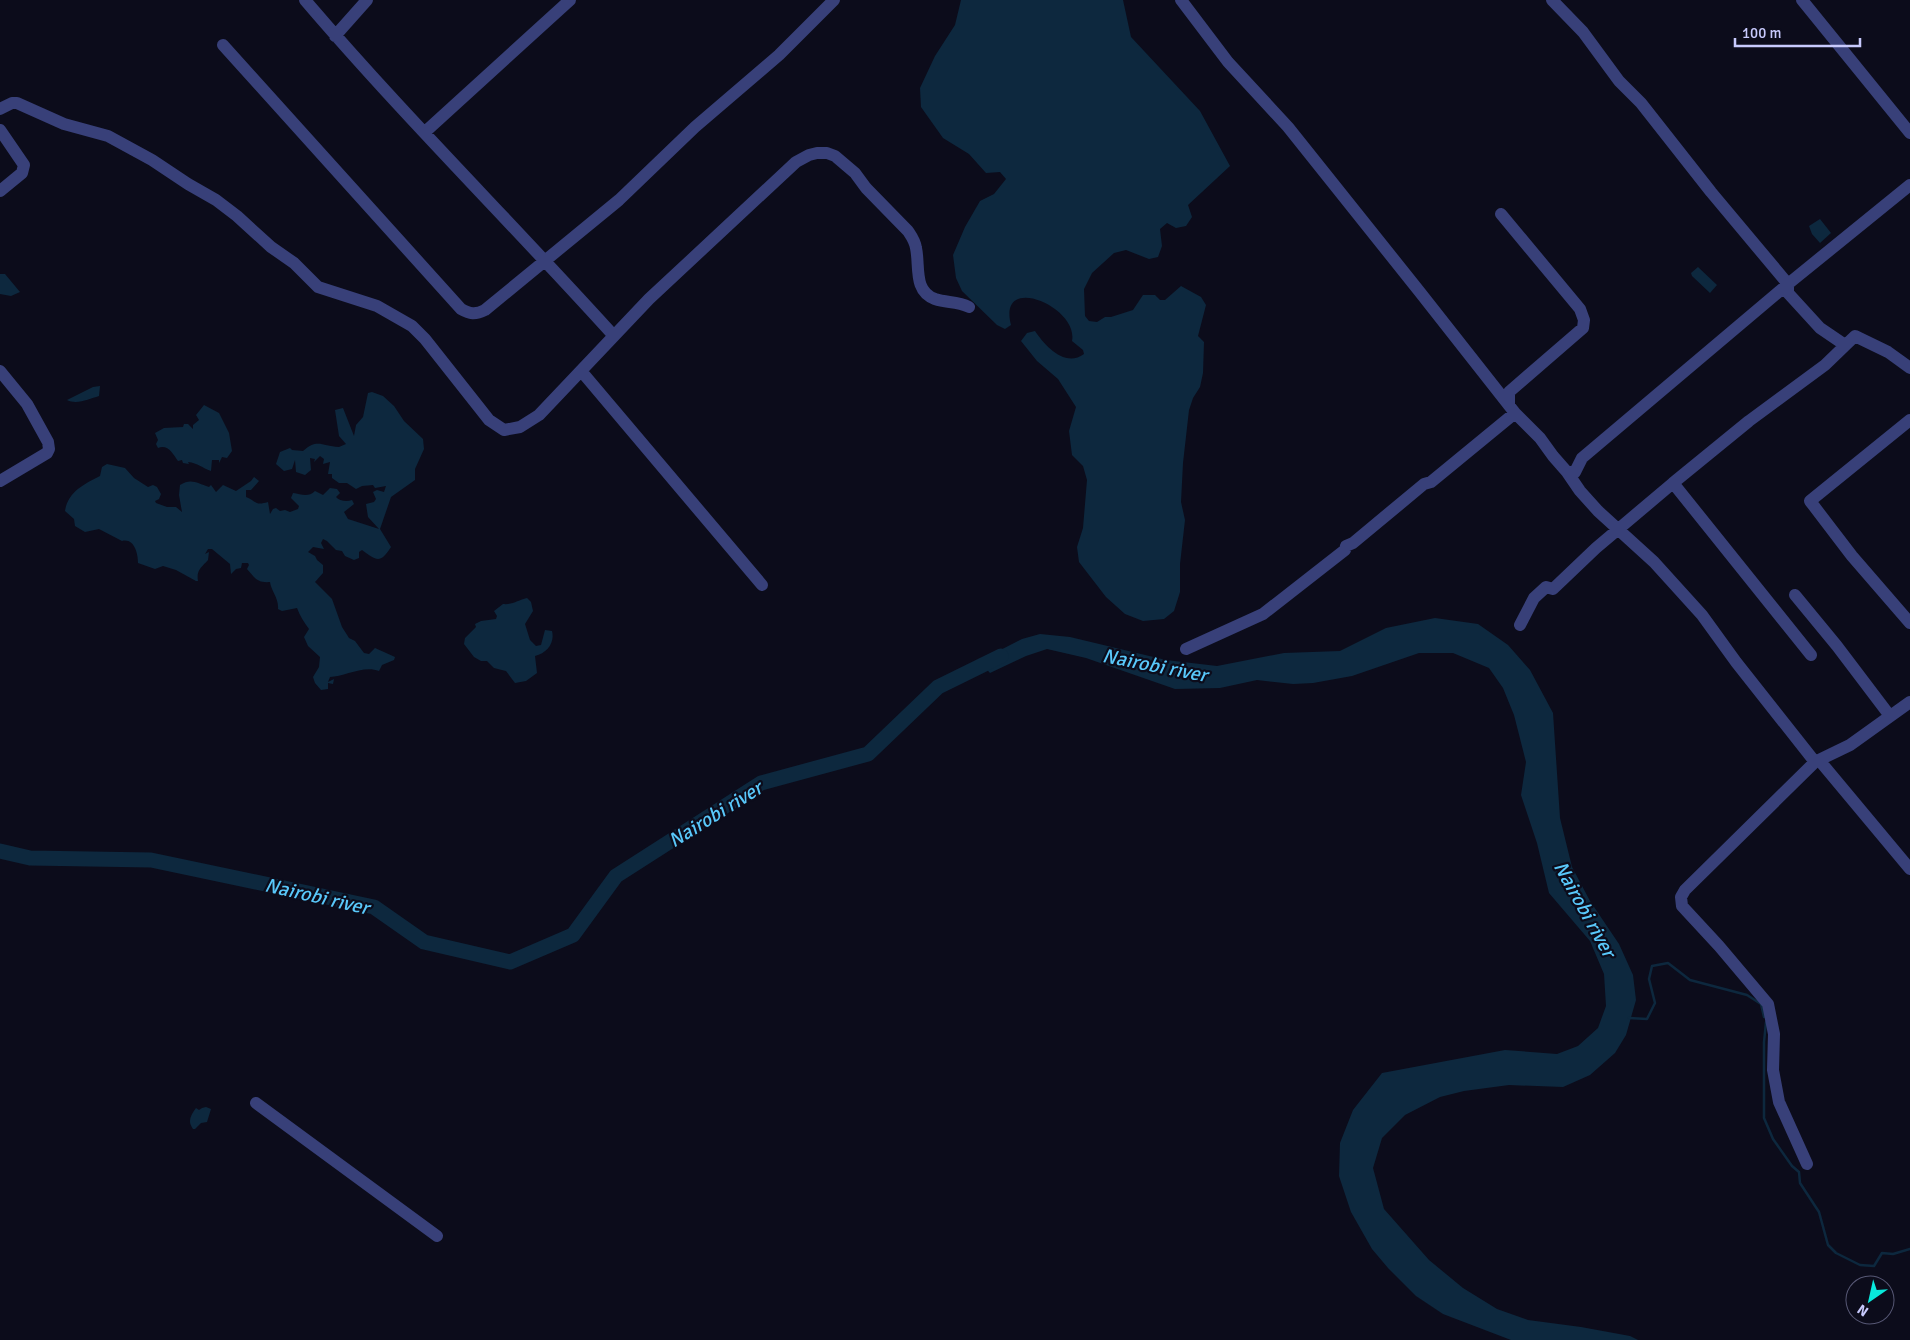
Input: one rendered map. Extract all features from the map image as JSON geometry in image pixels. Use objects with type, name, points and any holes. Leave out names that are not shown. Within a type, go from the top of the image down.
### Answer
[{"type":"street","points":[[305,0],[335,36],[547,261],[614,336]]},
{"type":"street","points":[[335,36],[368,0]]},
{"type":"street","points":[[425,132],[570,0]]},
{"type":"street","points":[[1181,0],[1228,62],[1288,127],[1512,409],[1540,438],[1586,498],[1654,562],[1702,615],[1736,662],[1817,761],[1910,869]]},
{"type":"street","points":[[1552,0],[1583,32],[1619,81],[1642,103],[1711,192],[1788,284],[1788,293],[1820,328],[1845,345]]},
{"type":"street","points":[[1802,0],[1910,133]]},
{"type":"street","points":[[223,45],[461,308],[468,313],[476,314],[485,310],[547,261],[619,200],[695,127],[779,55],[827,2]]},
{"type":"street","points":[[0,110],[12,103],[18,103],[64,124],[108,136],[152,160],[216,200],[252,228],[271,247],[294,263],[318,288],[377,306],[412,326],[425,339],[489,420],[504,430],[520,426],[539,415],[582,372],[649,299],[796,162],[809,155],[827,153],[845,163],[908,231],[915,241],[919,281],[928,295],[935,299],[959,302],[969,307]]},
{"type":"street","points":[[0,130],[24,165],[22,173],[0,190]]},
{"type":"street","points":[[1567,472],[1575,472],[1582,458],[1788,284],[1910,185]]},
{"type":"street","points":[[1186,649],[1263,614],[1345,550],[1346,546],[1353,543],[1424,484],[1431,482],[1494,430],[1509,420],[1512,409],[1509,392],[1583,328],[1584,320],[1580,309],[1501,214]]},
{"type":"street","points":[[1520,625],[1534,598],[1546,587],[1553,589],[1586,557],[1673,483],[1749,421],[1825,365],[1855,336],[1888,352],[1910,368]]},
{"type":"street","points":[[0,371],[27,404],[48,442],[49,449],[46,453],[0,481]]},
{"type":"street","points":[[582,372],[762,585]]},
{"type":"street","points":[[1910,420],[1810,501],[1852,556],[1910,623]]},
{"type":"street","points":[[1673,483],[1811,654]]},
{"type":"street","points":[[1795,595],[1890,716]]},
{"type":"street","points":[[1807,1164],[1779,1102],[1773,1070],[1774,1034],[1768,1004],[1682,906],[1681,897],[1690,884],[1817,761],[1850,745],[1910,702]]},
{"type":"street","points":[[256,1103],[437,1236]]},
{"type":"water","points":[[961,0],[1123,0],[1131,37],[1200,111],[1230,166],[1188,205],[1192,217],[1186,226],[1176,228],[1167,223],[1160,229],[1162,246],[1158,257],[1149,259],[1126,250],[1114,253],[1092,273],[1084,289],[1085,316],[1089,321],[1097,322],[1105,317],[1133,310],[1143,295],[1155,295],[1160,300],[1165,300],[1181,286],[1201,297],[1206,305],[1198,336],[1204,342],[1203,373],[1200,387],[1193,398],[1189,410],[1183,463],[1181,502],[1185,520],[1180,564],[1180,592],[1174,611],[1164,619],[1143,621],[1125,614],[1106,597],[1079,562],[1077,547],[1083,528],[1087,480],[1083,466],[1072,455],[1069,431],[1076,407],[1058,379],[1037,361],[1021,341],[1027,333],[1035,331],[1044,343],[1056,353],[1063,357],[1077,358],[1084,354],[1083,350],[1072,341],[1071,328],[1052,307],[1039,300],[1026,298],[1016,300],[1010,309],[1011,325],[1005,329],[997,325],[962,291],[956,278],[953,255],[965,227],[980,201],[994,194],[1006,179],[1000,172],[986,173],[969,154],[943,138],[921,107],[920,88],[935,56],[955,25]]},
{"type":"water","points":[[1820,219],[1831,233],[1820,243],[1812,234],[1809,226]]},
{"type":"water","points":[[1698,267],[1717,285],[1710,293],[1692,276],[1691,273]]},
{"type":"water","points":[[0,274],[5,274],[20,292],[11,296],[0,294]]},
{"type":"water","points":[[100,386],[99,396],[79,402],[67,400],[93,387]]},
{"type":"water","points":[[372,392],[383,396],[394,406],[404,421],[423,439],[424,449],[415,469],[415,480],[391,497],[380,529],[391,547],[381,558],[371,557],[362,550],[359,552],[359,558],[354,560],[345,556],[342,551],[336,550],[323,539],[321,543],[324,549],[313,547],[308,552],[315,556],[323,565],[323,573],[315,582],[332,599],[342,627],[349,638],[355,641],[364,653],[369,654],[375,648],[395,657],[394,660],[382,665],[379,671],[367,669],[330,677],[328,682],[334,679],[333,684],[328,683],[328,689],[321,690],[313,677],[319,667],[320,657],[308,646],[304,637],[309,629],[297,608],[282,611],[278,609],[270,582],[262,582],[254,577],[247,569],[248,563],[242,563],[241,568],[236,569],[231,574],[230,564],[212,549],[208,549],[205,554],[209,552],[208,560],[200,569],[198,581],[196,581],[176,570],[163,566],[155,569],[138,563],[136,551],[130,542],[122,541],[99,529],[85,532],[75,526],[74,519],[65,511],[73,494],[100,476],[102,467],[107,464],[125,468],[134,478],[148,487],[153,485],[157,487],[161,494],[159,499],[155,501],[156,503],[167,507],[176,507],[182,512],[179,495],[180,485],[184,483],[194,482],[209,487],[211,485],[216,492],[223,485],[236,491],[254,477],[259,481],[251,490],[246,490],[246,497],[258,503],[268,502],[270,514],[276,508],[280,511],[290,512],[298,509],[299,506],[291,498],[293,493],[307,495],[315,491],[323,495],[330,488],[337,489],[340,493],[336,497],[339,499],[352,500],[354,504],[344,512],[348,519],[379,529],[368,517],[366,504],[374,502],[376,499],[373,492],[377,490],[384,492],[386,486],[375,488],[373,485],[362,486],[356,489],[347,483],[339,483],[332,478],[332,474],[328,474],[330,462],[323,464],[324,459],[320,456],[314,462],[315,459],[310,458],[311,470],[305,475],[296,472],[295,460],[292,469],[284,471],[276,464],[280,452],[290,448],[303,451],[316,444],[339,447],[346,444],[339,436],[335,410],[343,408],[354,436],[356,425],[363,417],[368,393]]},
{"type":"water","points":[[204,405],[219,413],[229,433],[232,451],[227,458],[222,457],[219,463],[219,460],[212,460],[211,471],[195,463],[188,462],[189,464],[183,463],[182,460],[178,461],[170,450],[165,447],[158,448],[156,444],[158,440],[155,433],[164,428],[183,427],[184,424],[188,424],[193,429],[193,425],[199,420],[196,415]]},
{"type":"water","points":[[527,598],[531,602],[533,611],[525,624],[530,640],[536,646],[541,645],[545,630],[552,631],[553,635],[549,647],[535,656],[537,673],[526,681],[515,683],[506,671],[494,668],[487,661],[481,661],[474,657],[464,644],[465,638],[476,627],[475,624],[481,621],[496,619],[497,616],[494,611],[503,604]]},
{"type":"water","points":[[1435,618],[1478,624],[1508,645],[1530,670],[1553,713],[1560,818],[1572,867],[1590,901],[1619,944],[1633,975],[1636,1000],[1626,1035],[1615,1053],[1590,1075],[1563,1087],[1509,1085],[1464,1091],[1440,1097],[1405,1115],[1382,1138],[1373,1168],[1384,1209],[1429,1260],[1463,1288],[1497,1309],[1528,1320],[1581,1327],[1630,1336],[1638,1340],[1511,1340],[1443,1314],[1416,1296],[1372,1249],[1351,1212],[1339,1176],[1340,1143],[1353,1110],[1382,1073],[1505,1050],[1557,1054],[1578,1046],[1598,1028],[1606,1006],[1604,974],[1590,941],[1549,893],[1537,843],[1521,795],[1526,762],[1514,715],[1503,688],[1489,668],[1453,653],[1419,653],[1352,676],[1313,683],[1293,684],[1257,680],[1220,688],[1175,689],[1086,658],[1047,649],[1026,656],[990,673],[979,661],[1022,639],[1040,634],[1070,637],[1166,660],[1217,666],[1284,653],[1340,651],[1386,628]]},
{"type":"water","points":[[206,1107],[211,1109],[207,1122],[201,1123],[193,1129],[190,1118],[196,1108],[199,1110]]},
{"type":"waterway","name":"Nairobi river","points":[[0,851],[30,858],[151,860],[374,907],[424,942],[510,962],[573,935],[616,876],[761,783],[868,754],[938,687],[1001,656]]},
{"type":"waterway","points":[[1629,1018],[1647,1019],[1655,1003],[1649,979],[1652,966],[1668,963],[1690,980],[1747,995],[1761,1004],[1764,1017]]},
{"type":"waterway","points":[[1766,1022],[1764,1042],[1764,1118],[1773,1139],[1792,1166],[1799,1172],[1800,1183],[1819,1212],[1828,1245],[1836,1253],[1860,1265],[1874,1266],[1882,1253],[1893,1254],[1910,1249]]}]
